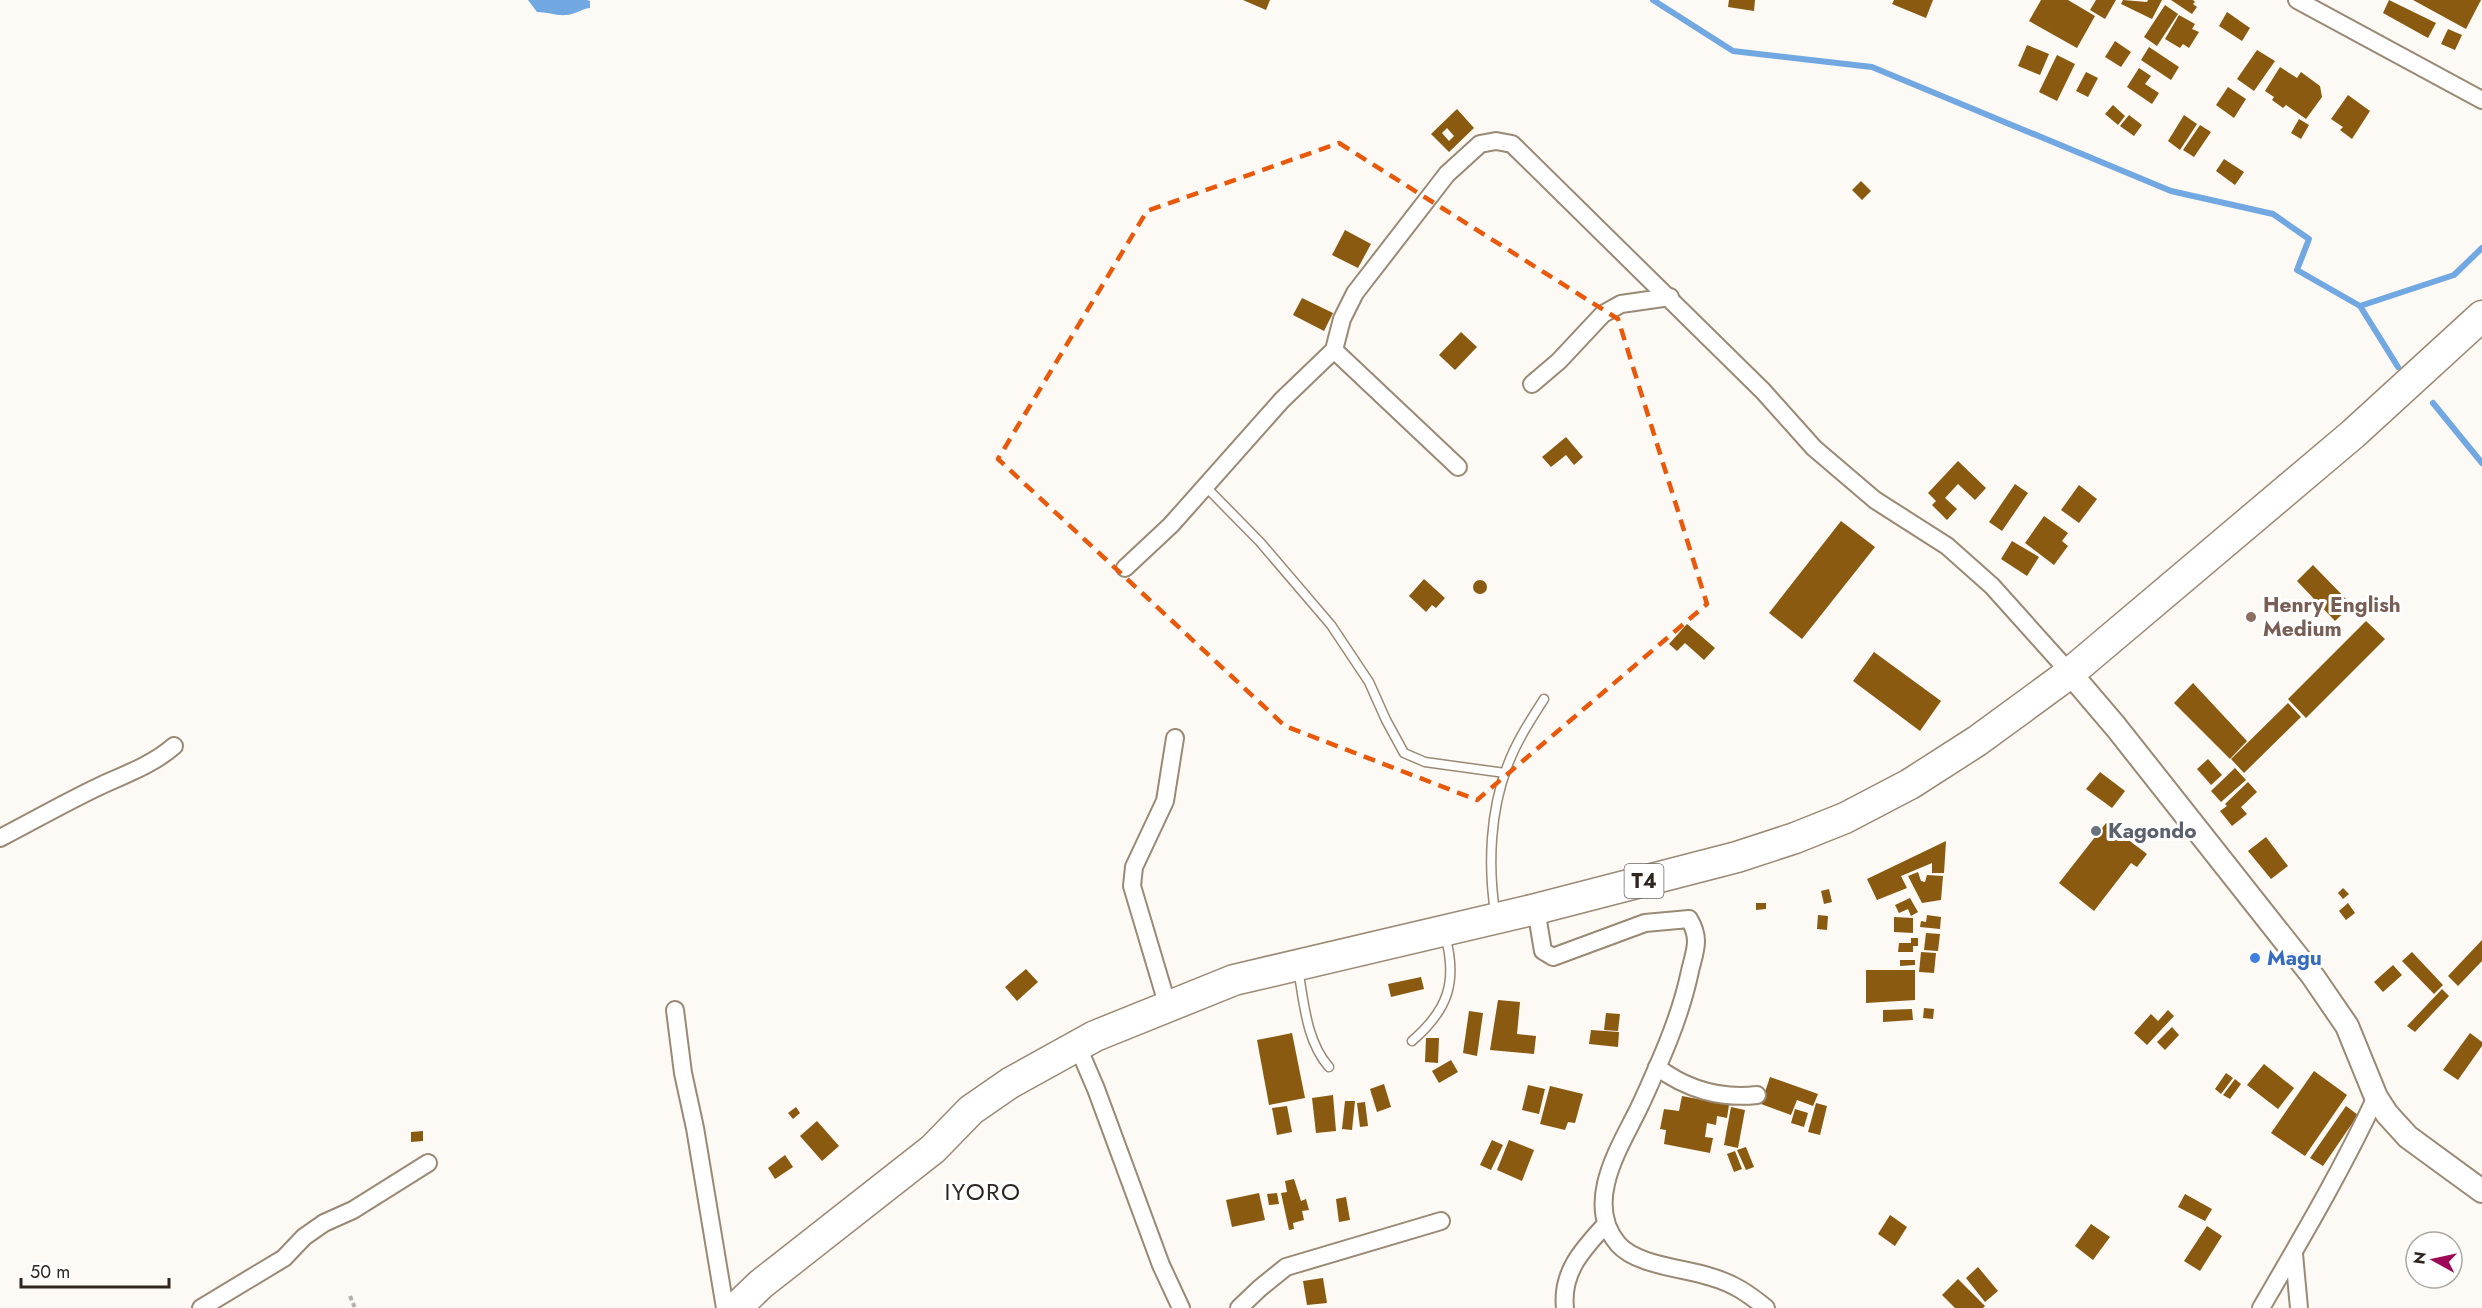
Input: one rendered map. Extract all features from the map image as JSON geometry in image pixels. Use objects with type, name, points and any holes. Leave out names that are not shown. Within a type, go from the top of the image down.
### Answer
[{"type":"highway","name":"T4","points":[[736,1308],[761,1284],[933,1149],[971,1110],[1010,1083],[1095,1036],[1234,980],[1496,919],[1737,857],[1795,838],[1845,818],[1910,784],[1958,754],[2070,673],[2353,434],[2482,315]]},
{"type":"street","points":[[2297,0],[2482,100]]},
{"type":"street","points":[[1125,568],[1172,525],[1282,400],[1334,350],[1342,319],[1354,293],[1447,174],[1480,144],[1496,141],[1512,144],[1670,297],[1763,391],[1814,448],[1875,500],[1947,546],[1992,586],[2116,727],[2312,975],[2347,1026],[2376,1097],[2387,1114],[2408,1137],[2482,1191]]},
{"type":"street","points":[[1532,384],[1559,361],[1603,314],[1621,304],[1670,297]]},
{"type":"street","points":[[1334,350],[1458,468]]},
{"type":"street","points":[[1168,1006],[1132,886],[1134,867],[1165,801],[1170,754],[1175,738]]},
{"type":"street","points":[[0,838],[99,786],[147,764],[174,746]]},
{"type":"street","points":[[1536,909],[1543,951],[1553,957],[1645,923],[1689,919],[1694,927],[1698,941],[1686,991],[1657,1067],[1616,1152],[1605,1191],[1606,1224],[1618,1245],[1644,1260],[1710,1276],[1742,1289],[1766,1308]]},
{"type":"street","points":[[675,1010],[725,1308]]},
{"type":"street","points":[[1078,1047],[1096,1089],[1170,1288],[1180,1308]]},
{"type":"street","points":[[1657,1067],[1674,1079],[1695,1089],[1742,1097],[1757,1095]]},
{"type":"street","points":[[2261,1308],[2294,1254],[2355,1143],[2376,1097]]},
{"type":"street","points":[[201,1308],[284,1258],[304,1237],[324,1223],[353,1210],[428,1163]]},
{"type":"street","points":[[1239,1308],[1286,1267],[1441,1221]]},
{"type":"street","points":[[1565,1308],[1567,1281],[1571,1266],[1606,1224]]},
{"type":"street","points":[[2294,1254],[2299,1308]]},
{"type":"lane","points":[[1206,487],[1260,542],[1331,625],[1369,682],[1404,753],[1425,762],[1505,773]]},
{"type":"lane","points":[[1496,919],[1491,887],[1497,803],[1505,773],[1522,733],[1544,699]]},
{"type":"lane","points":[[1412,1041],[1430,1026],[1444,1004],[1451,966],[1443,931]]},
{"type":"lane","points":[[1298,965],[1310,1034],[1319,1056],[1329,1067]]},
{"type":"path","points":[[350,1296],[355,1308]]},
{"type":"highlighted area","points":[[1339,143],[1618,319],[1707,604],[1477,800],[1285,726],[998,459],[1147,211]]},
{"type":"water","points":[[528,0],[587,0],[590,1],[590,8],[569,15],[559,15],[537,12]]},
{"type":"building","points":[[1243,0],[1270,0],[1266,10]]},
{"type":"building","points":[[1729,0],[1755,0],[1754,11],[1728,7]]},
{"type":"building","points":[[1894,0],[1933,0],[1926,18],[1892,4]]},
{"type":"building","points":[[2041,0],[2068,0],[2095,16],[2077,48],[2029,21]]},
{"type":"building","points":[[2096,0],[2116,0],[2105,19],[2090,10]]},
{"type":"building","points":[[2123,0],[2147,2],[2148,0],[2162,0],[2152,19],[2121,4]]},
{"type":"building","points":[[2171,0],[2193,0],[2195,2],[2193,4],[2197,7],[2192,14]]},
{"type":"building","points":[[2389,0],[2436,23],[2428,38],[2383,13]]},
{"type":"building","points":[[2413,0],[2481,0],[2466,29]]},
{"type":"building","points":[[2165,5],[2178,14],[2157,46],[2144,37]]},
{"type":"building","points":[[2227,12],[2250,28],[2242,41],[2219,26]]},
{"type":"building","points":[[2179,15],[2195,24],[2192,29],[2199,32],[2189,48],[2183,44],[2180,48],[2165,39]]},
{"type":"building","points":[[2448,29],[2462,35],[2455,50],[2441,44]]},
{"type":"building","points":[[2115,41],[2131,52],[2121,67],[2105,57]]},
{"type":"building","points":[[2027,45],[2049,54],[2040,75],[2018,66]]},
{"type":"building","points":[[2149,47],[2179,67],[2171,80],[2141,60]]},
{"type":"building","points":[[2257,50],[2275,61],[2254,91],[2237,79]]},
{"type":"building","points":[[2057,55],[2075,64],[2057,101],[2039,92]]},
{"type":"building","points":[[2280,67],[2297,78],[2301,72],[2320,86],[2322,97],[2306,119],[2286,105],[2283,108],[2272,100],[2274,97],[2265,91]]},
{"type":"building","points":[[2139,68],[2151,76],[2145,84],[2159,93],[2152,104],[2127,87]]},
{"type":"building","points":[[2086,72],[2098,78],[2088,97],[2076,91]]},
{"type":"building","points":[[2228,87],[2246,99],[2234,118],[2216,105]]},
{"type":"building","points":[[2348,95],[2370,111],[2352,139],[2340,130],[2343,127],[2331,119]]},
{"type":"building","points":[[2113,105],[2125,116],[2118,125],[2105,114]]},
{"type":"building","points":[[1457,109],[1474,128],[1449,152],[1431,134]],"holes":[[[1447,128],[1454,136],[1449,141],[1442,133]]]},
{"type":"building","points":[[2129,115],[2142,125],[2134,136],[2120,126]]},
{"type":"building","points":[[2184,115],[2197,124],[2180,150],[2168,141]]},
{"type":"building","points":[[2299,119],[2309,125],[2301,139],[2291,133]]},
{"type":"building","points":[[2200,125],[2211,132],[2194,157],[2183,150]]},
{"type":"building","points":[[2224,159],[2244,172],[2235,185],[2216,171]]},
{"type":"building","points":[[1861,181],[1871,191],[1862,200],[1852,190]]},
{"type":"building","points":[[1345,230],[1371,244],[1358,268],[1332,255]]},
{"type":"building","points":[[1302,298],[1333,313],[1324,331],[1293,315]]},
{"type":"building","points":[[1461,332],[1477,347],[1455,370],[1439,355]]},
{"type":"building","points":[[1566,437],[1583,457],[1574,465],[1566,455],[1551,467],[1542,457]]},
{"type":"building","points":[[1958,461],[1986,488],[1975,500],[1958,484],[1945,498],[1957,509],[1947,520],[1932,505],[1936,501],[1928,493]]},
{"type":"building","points":[[2015,484],[2028,493],[2002,531],[1989,522]]},
{"type":"building","points":[[2079,485],[2097,499],[2079,523],[2061,510]]},
{"type":"building","points":[[2044,516],[2068,533],[2062,541],[2068,546],[2054,565],[2025,543]]},
{"type":"building","points":[[1841,521],[1875,547],[1802,639],[1769,613]]},
{"type":"building","points":[[2012,541],[2039,557],[2027,576],[2001,559]]},
{"type":"building","points":[[2313,565],[2352,605],[2335,621],[2297,581]]},
{"type":"building","points":[[1424,579],[1445,598],[1436,608],[1432,605],[1426,612],[1409,596]]},
{"type":"building","points":[[1477,580],[1483,580],[1487,587],[1483,594],[1477,594],[1473,590],[1473,584]]},
{"type":"building","points":[[2366,621],[2385,639],[2306,718],[2288,699]]},
{"type":"building","points":[[1687,624],[1715,648],[1704,660],[1685,643],[1677,651],[1669,644]]},
{"type":"building","points":[[1874,652],[1941,701],[1920,731],[1853,681]]},
{"type":"building","points":[[2193,683],[2247,741],[2230,759],[2174,703]]},
{"type":"building","points":[[2288,703],[2301,717],[2244,773],[2231,759]]},
{"type":"building","points":[[2208,759],[2222,775],[2211,785],[2197,769]]},
{"type":"building","points":[[2235,768],[2246,780],[2221,802],[2211,791]]},
{"type":"building","points":[[2100,772],[2125,791],[2112,808],[2086,789]]},
{"type":"building","points":[[2248,782],[2257,792],[2241,807],[2247,814],[2232,826],[2220,811]]},
{"type":"building","points":[[2106,823],[2147,854],[2137,867],[2131,863],[2094,911],[2059,883]]},
{"type":"building","points":[[2266,837],[2288,866],[2271,879],[2248,851]]},
{"type":"building","points":[[1946,841],[1944,873],[1932,873],[1932,863],[1901,876],[1907,888],[1877,900],[1867,879]]},
{"type":"building","points":[[1918,872],[1921,881],[1925,882],[1927,875],[1943,876],[1941,900],[1922,903],[1908,876]]},
{"type":"building","points":[[2343,888],[2349,894],[2343,899],[2338,893]]},
{"type":"building","points":[[1829,889],[1832,902],[1824,904],[1821,891]]},
{"type":"building","points":[[1910,898],[1918,912],[1911,916],[1908,909],[1899,913],[1895,905]]},
{"type":"building","points":[[1756,903],[1766,903],[1766,909],[1756,910]]},
{"type":"building","points":[[2348,903],[2355,913],[2346,920],[2339,911]]},
{"type":"building","points":[[1818,915],[1828,916],[1827,930],[1817,929]]},
{"type":"building","points":[[1927,915],[1941,917],[1940,929],[1920,927],[1921,921],[1926,922]]},
{"type":"building","points":[[1894,917],[1913,918],[1913,933],[1894,932]]},
{"type":"building","points":[[1926,933],[1940,934],[1938,951],[1924,950]]},
{"type":"building","points":[[1911,938],[1918,938],[1918,946],[1913,946],[1913,952],[1898,952],[1899,943],[1911,943]]},
{"type":"building","points":[[2482,940],[2482,961],[2458,986],[2448,976]]},
{"type":"building","points":[[1921,952],[1936,953],[1934,973],[1919,972]]},
{"type":"building","points":[[2412,952],[2443,985],[2434,994],[2402,961]]},
{"type":"building","points":[[1900,960],[1915,960],[1915,965],[1900,966]]},
{"type":"building","points":[[2393,965],[2402,975],[2383,992],[2374,982]]},
{"type":"building","points":[[1026,969],[1038,982],[1017,1001],[1005,987]]},
{"type":"building","points":[[1866,970],[1915,970],[1915,1000],[1866,1003]]},
{"type":"building","points":[[1421,977],[1424,989],[1391,997],[1388,984]]},
{"type":"building","points":[[2442,989],[2449,996],[2415,1032],[2407,1026]]},
{"type":"building","points":[[1498,1000],[1520,1002],[1517,1034],[1536,1036],[1534,1054],[1490,1050]]},
{"type":"building","points":[[1924,1008],[1934,1009],[1933,1019],[1923,1018]]},
{"type":"building","points":[[1912,1009],[1913,1020],[1883,1022],[1883,1010]]},
{"type":"building","points":[[2168,1010],[2174,1016],[2147,1045],[2134,1033],[2151,1014],[2158,1021]]},
{"type":"building","points":[[1469,1011],[1483,1013],[1477,1056],[1463,1053]]},
{"type":"building","points":[[1606,1013],[1620,1014],[1618,1031],[1604,1030]]},
{"type":"building","points":[[2172,1027],[2179,1035],[2165,1050],[2157,1042]]},
{"type":"building","points":[[1591,1030],[1619,1032],[1618,1047],[1589,1044]]},
{"type":"building","points":[[1292,1033],[1305,1098],[1269,1105],[1257,1040]]},
{"type":"building","points":[[2470,1033],[2482,1042],[2482,1046],[2458,1080],[2443,1070]]},
{"type":"building","points":[[1426,1038],[1439,1038],[1438,1063],[1425,1062]]},
{"type":"building","points":[[1451,1060],[1458,1072],[1439,1083],[1432,1071]]},
{"type":"building","points":[[2264,1064],[2294,1088],[2278,1109],[2247,1085]]},
{"type":"building","points":[[2314,1071],[2347,1095],[2305,1156],[2271,1133]]},
{"type":"building","points":[[2226,1073],[2233,1078],[2221,1094],[2215,1089]]},
{"type":"building","points":[[1770,1077],[1818,1094],[1813,1106],[1797,1100],[1791,1115],[1761,1104]]},
{"type":"building","points":[[2235,1079],[2241,1084],[2230,1099],[2223,1095]]},
{"type":"building","points":[[1384,1084],[1391,1107],[1377,1112],[1370,1089]]},
{"type":"building","points":[[1528,1085],[1545,1089],[1539,1114],[1522,1110]]},
{"type":"building","points":[[1550,1086],[1583,1094],[1575,1123],[1568,1122],[1565,1130],[1540,1124]]},
{"type":"building","points":[[1333,1095],[1336,1131],[1316,1133],[1312,1098]]},
{"type":"building","points":[[1682,1096],[1729,1105],[1727,1118],[1717,1116],[1716,1125],[1707,1123],[1705,1137],[1713,1138],[1710,1153],[1664,1144],[1666,1130],[1660,1129],[1664,1109],[1679,1111]]},
{"type":"building","points":[[1345,1101],[1355,1101],[1352,1130],[1342,1129]]},
{"type":"building","points":[[1365,1102],[1368,1126],[1360,1127],[1357,1103]]},
{"type":"building","points":[[1816,1103],[1827,1106],[1820,1135],[1808,1132]]},
{"type":"building","points":[[1287,1106],[1292,1132],[1277,1135],[1272,1108]]},
{"type":"building","points":[[2346,1106],[2358,1115],[2323,1166],[2310,1158]]},
{"type":"building","points":[[796,1107],[800,1113],[793,1119],[788,1113]]},
{"type":"building","points":[[1731,1107],[1745,1110],[1738,1148],[1724,1145]]},
{"type":"building","points":[[1795,1109],[1808,1113],[1804,1127],[1791,1123]]},
{"type":"building","points":[[817,1121],[839,1146],[822,1161],[800,1136]]},
{"type":"building","points":[[423,1131],[423,1141],[411,1142],[411,1132]]},
{"type":"building","points":[[1492,1140],[1503,1145],[1491,1170],[1480,1165]]},
{"type":"building","points":[[1509,1140],[1534,1150],[1522,1181],[1497,1170]]},
{"type":"building","points":[[1746,1147],[1754,1167],[1746,1170],[1737,1150]]},
{"type":"building","points":[[1735,1151],[1742,1169],[1734,1172],[1727,1154]]},
{"type":"building","points":[[785,1155],[793,1167],[775,1179],[768,1168]]},
{"type":"building","points":[[1294,1179],[1301,1201],[1306,1199],[1309,1210],[1302,1211],[1304,1220],[1293,1223],[1294,1229],[1289,1230],[1281,1193],[1287,1192],[1285,1181]]},
{"type":"building","points":[[1259,1193],[1265,1220],[1232,1227],[1226,1200]]},
{"type":"building","points":[[1277,1193],[1279,1204],[1269,1205],[1267,1194]]},
{"type":"building","points":[[2185,1194],[2212,1209],[2205,1221],[2178,1207]]},
{"type":"building","points":[[1346,1197],[1350,1220],[1339,1222],[1336,1199]]},
{"type":"building","points":[[1890,1215],[1907,1227],[1895,1246],[1878,1234]]},
{"type":"building","points":[[2091,1224],[2110,1237],[2093,1260],[2075,1246]]},
{"type":"building","points":[[2207,1226],[2222,1236],[2200,1271],[2184,1261]]},
{"type":"building","points":[[1978,1267],[1998,1291],[1985,1302],[1966,1278]]},
{"type":"building","points":[[1323,1278],[1327,1303],[1307,1305],[1303,1281]]},
{"type":"building","points":[[1958,1279],[1985,1306],[1983,1308],[1955,1308],[1942,1295]]},
{"type":"waterway","points":[[1653,0],[1733,51],[1872,67],[2171,191],[2273,214],[2309,239],[2297,270],[2360,306],[2398,367]]},
{"type":"waterway","points":[[2360,306],[2454,275],[2482,248]]},
{"type":"waterway","points":[[2433,403],[2482,463]]},
{"type":"place","name":"Henry English Medium","points":[[2251,617]]},
{"type":"place","name":"Kagondo","points":[[2096,831]]},
{"type":"place","name":"Magu","points":[[2255,958]]},
{"type":"district","name":"IYORO","points":[[983,1191]]}]
